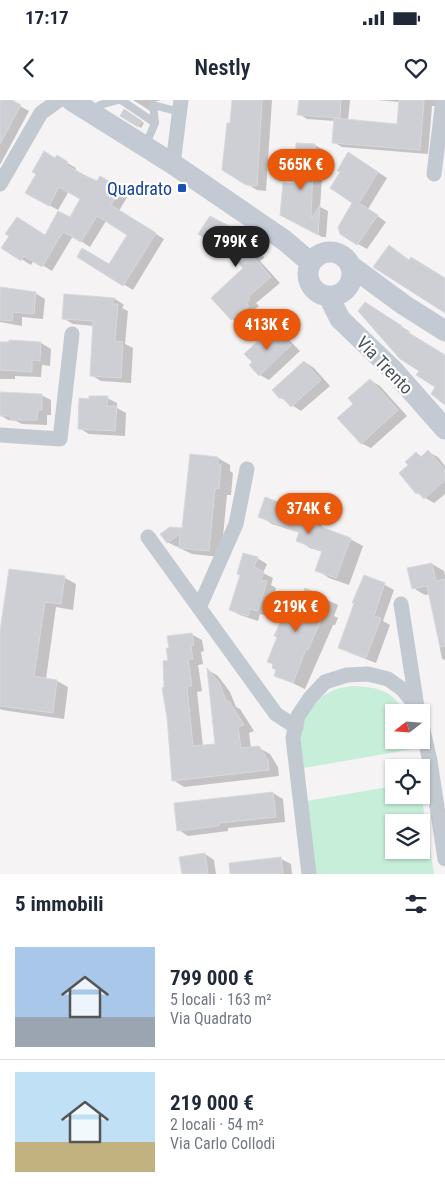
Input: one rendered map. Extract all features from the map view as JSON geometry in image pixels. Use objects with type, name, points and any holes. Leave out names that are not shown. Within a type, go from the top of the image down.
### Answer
[{"type":"street","points":[[0,184],[41,113],[59,100]]},
{"type":"street","points":[[71,100],[173,164],[284,240],[311,262]]},
{"type":"street","points":[[434,174],[443,100]]},
{"type":"street","points":[[105,102],[107,114],[123,126],[139,142]]},
{"type":"street","points":[[173,164],[181,106]]},
{"type":"street","points":[[350,276],[341,294],[329,297],[315,291],[310,285],[308,270],[315,257],[328,252],[342,255],[350,276],[361,287],[404,306],[445,331]]},
{"type":"street","name":"Via Trento","points":[[329,297],[340,320],[392,370],[445,429]]},
{"type":"street","points":[[0,435],[60,439],[72,334]]},
{"type":"street","points":[[199,608],[236,524],[247,469]]},
{"type":"street","points":[[148,537],[276,714],[296,726]]},
{"type":"street","points":[[401,604],[417,704]]},
{"type":"street","points":[[309,874],[293,738],[298,716],[310,698],[325,682],[347,675],[368,674],[388,679],[402,689],[412,704]]},
{"type":"street","points":[[427,749],[445,860]]},
{"type":"lane","points":[[121,100],[155,123]]},
{"type":"lane","points":[[139,142],[155,123],[153,102],[181,106]]},
{"type":"green space","points":[[353,686],[369,687],[389,694],[399,704],[385,704],[385,749],[413,749],[304,768],[301,736],[304,721],[318,701],[339,688]]},
{"type":"green space","points":[[385,788],[385,804],[423,804],[424,814],[385,814],[385,859],[430,859],[430,849],[434,874],[315,874],[307,801]]},
{"type":"building","points":[[0,100],[12,100],[21,105],[0,144]]},
{"type":"building","points":[[232,100],[262,100],[257,186],[246,185],[222,170],[227,123],[230,123]]},
{"type":"building","points":[[299,100],[341,100],[340,118],[297,115]]},
{"type":"building","points":[[399,100],[424,100],[420,150],[332,143],[334,118],[397,124]]},
{"type":"building","points":[[124,109],[142,121],[138,127],[120,116]]},
{"type":"building","points":[[296,143],[315,144],[311,219],[320,205],[318,235],[280,215],[283,183],[295,184]]},
{"type":"building","points":[[44,151],[55,158],[57,155],[68,162],[66,165],[86,176],[97,181],[100,176],[121,188],[111,205],[156,233],[123,286],[77,257],[82,248],[109,264],[127,235],[97,216],[81,242],[63,232],[42,267],[24,256],[21,261],[1,248],[9,236],[5,234],[17,217],[45,235],[58,211],[70,217],[80,199],[59,187],[49,206],[25,193],[36,174],[32,172]]},
{"type":"building","points":[[348,152],[378,172],[359,203],[378,215],[357,245],[340,234],[338,227],[352,203],[330,188],[340,172],[337,171]]},
{"type":"building","points":[[210,216],[248,236],[255,252],[252,255],[271,277],[248,297],[250,300],[246,303],[249,306],[236,319],[234,317],[231,320],[211,298],[243,268],[234,258],[237,255],[198,234]]},
{"type":"building","points":[[389,245],[409,260],[411,257],[445,278],[445,313],[373,267]]},
{"type":"building","points":[[0,287],[36,292],[34,314],[13,312],[12,321],[0,320]]},
{"type":"building","points":[[64,294],[115,298],[112,304],[118,304],[115,341],[123,342],[121,378],[90,376],[93,321],[62,319]]},
{"type":"building","points":[[365,302],[402,326],[401,328],[445,355],[445,405],[431,394],[435,387],[416,375],[419,371],[400,359],[358,311]]},
{"type":"building","points":[[273,327],[291,345],[259,376],[249,365],[252,362],[244,354]]},
{"type":"building","points":[[9,340],[41,342],[40,361],[32,360],[32,372],[0,370],[0,342],[9,342]]},
{"type":"building","points":[[304,361],[321,380],[291,407],[272,390]]},
{"type":"building","points":[[370,379],[398,410],[361,444],[337,418],[353,404],[348,398]]},
{"type":"building","points":[[0,392],[42,394],[42,410],[38,410],[37,420],[11,420],[11,416],[0,416]]},
{"type":"building","points":[[89,396],[108,396],[107,406],[117,406],[115,431],[78,429],[79,398],[89,399]]},
{"type":"building","points":[[428,450],[445,470],[445,480],[424,499],[418,492],[416,494],[399,473],[408,465],[405,462],[416,452],[421,457]]},
{"type":"building","points":[[190,454],[218,457],[218,464],[221,465],[219,489],[215,488],[209,551],[179,548],[180,534],[167,543],[160,534],[170,527],[182,528]]},
{"type":"building","points":[[265,497],[311,514],[308,522],[351,538],[336,578],[315,571],[322,551],[296,541],[299,532],[258,517]]},
{"type":"building","points":[[243,553],[258,557],[254,567],[264,572],[261,580],[267,581],[258,611],[250,609],[248,616],[229,610],[240,575],[237,574]]},
{"type":"building","points":[[432,563],[436,581],[445,579],[445,646],[440,647],[427,586],[412,589],[407,568]]},
{"type":"building","points":[[9,569],[65,576],[61,604],[45,602],[34,676],[57,680],[53,713],[0,706],[0,631]]},
{"type":"building","points":[[364,575],[385,583],[374,616],[381,618],[366,658],[338,648],[354,603],[352,603]]},
{"type":"building","points":[[305,588],[326,597],[322,608],[326,609],[308,650],[306,649],[293,683],[274,676],[276,670],[272,668],[273,664],[267,662],[277,637],[274,636],[294,592],[302,596]]},
{"type":"building","points":[[192,633],[194,645],[191,646],[193,659],[188,659],[192,686],[187,686],[193,746],[215,744],[207,668],[220,684],[226,701],[229,701],[244,725],[238,727],[241,748],[259,746],[268,760],[269,770],[172,781],[167,717],[162,688],[164,687],[163,661],[168,660],[167,636]]},
{"type":"building","points":[[273,792],[276,817],[219,823],[219,826],[177,831],[174,803]]},
{"type":"building","points":[[205,853],[208,874],[182,874],[179,857]]},
{"type":"building","points":[[281,857],[283,874],[230,874],[229,863]]},
{"type":"place","name":"Quadrato","points":[[182,188]]}]
